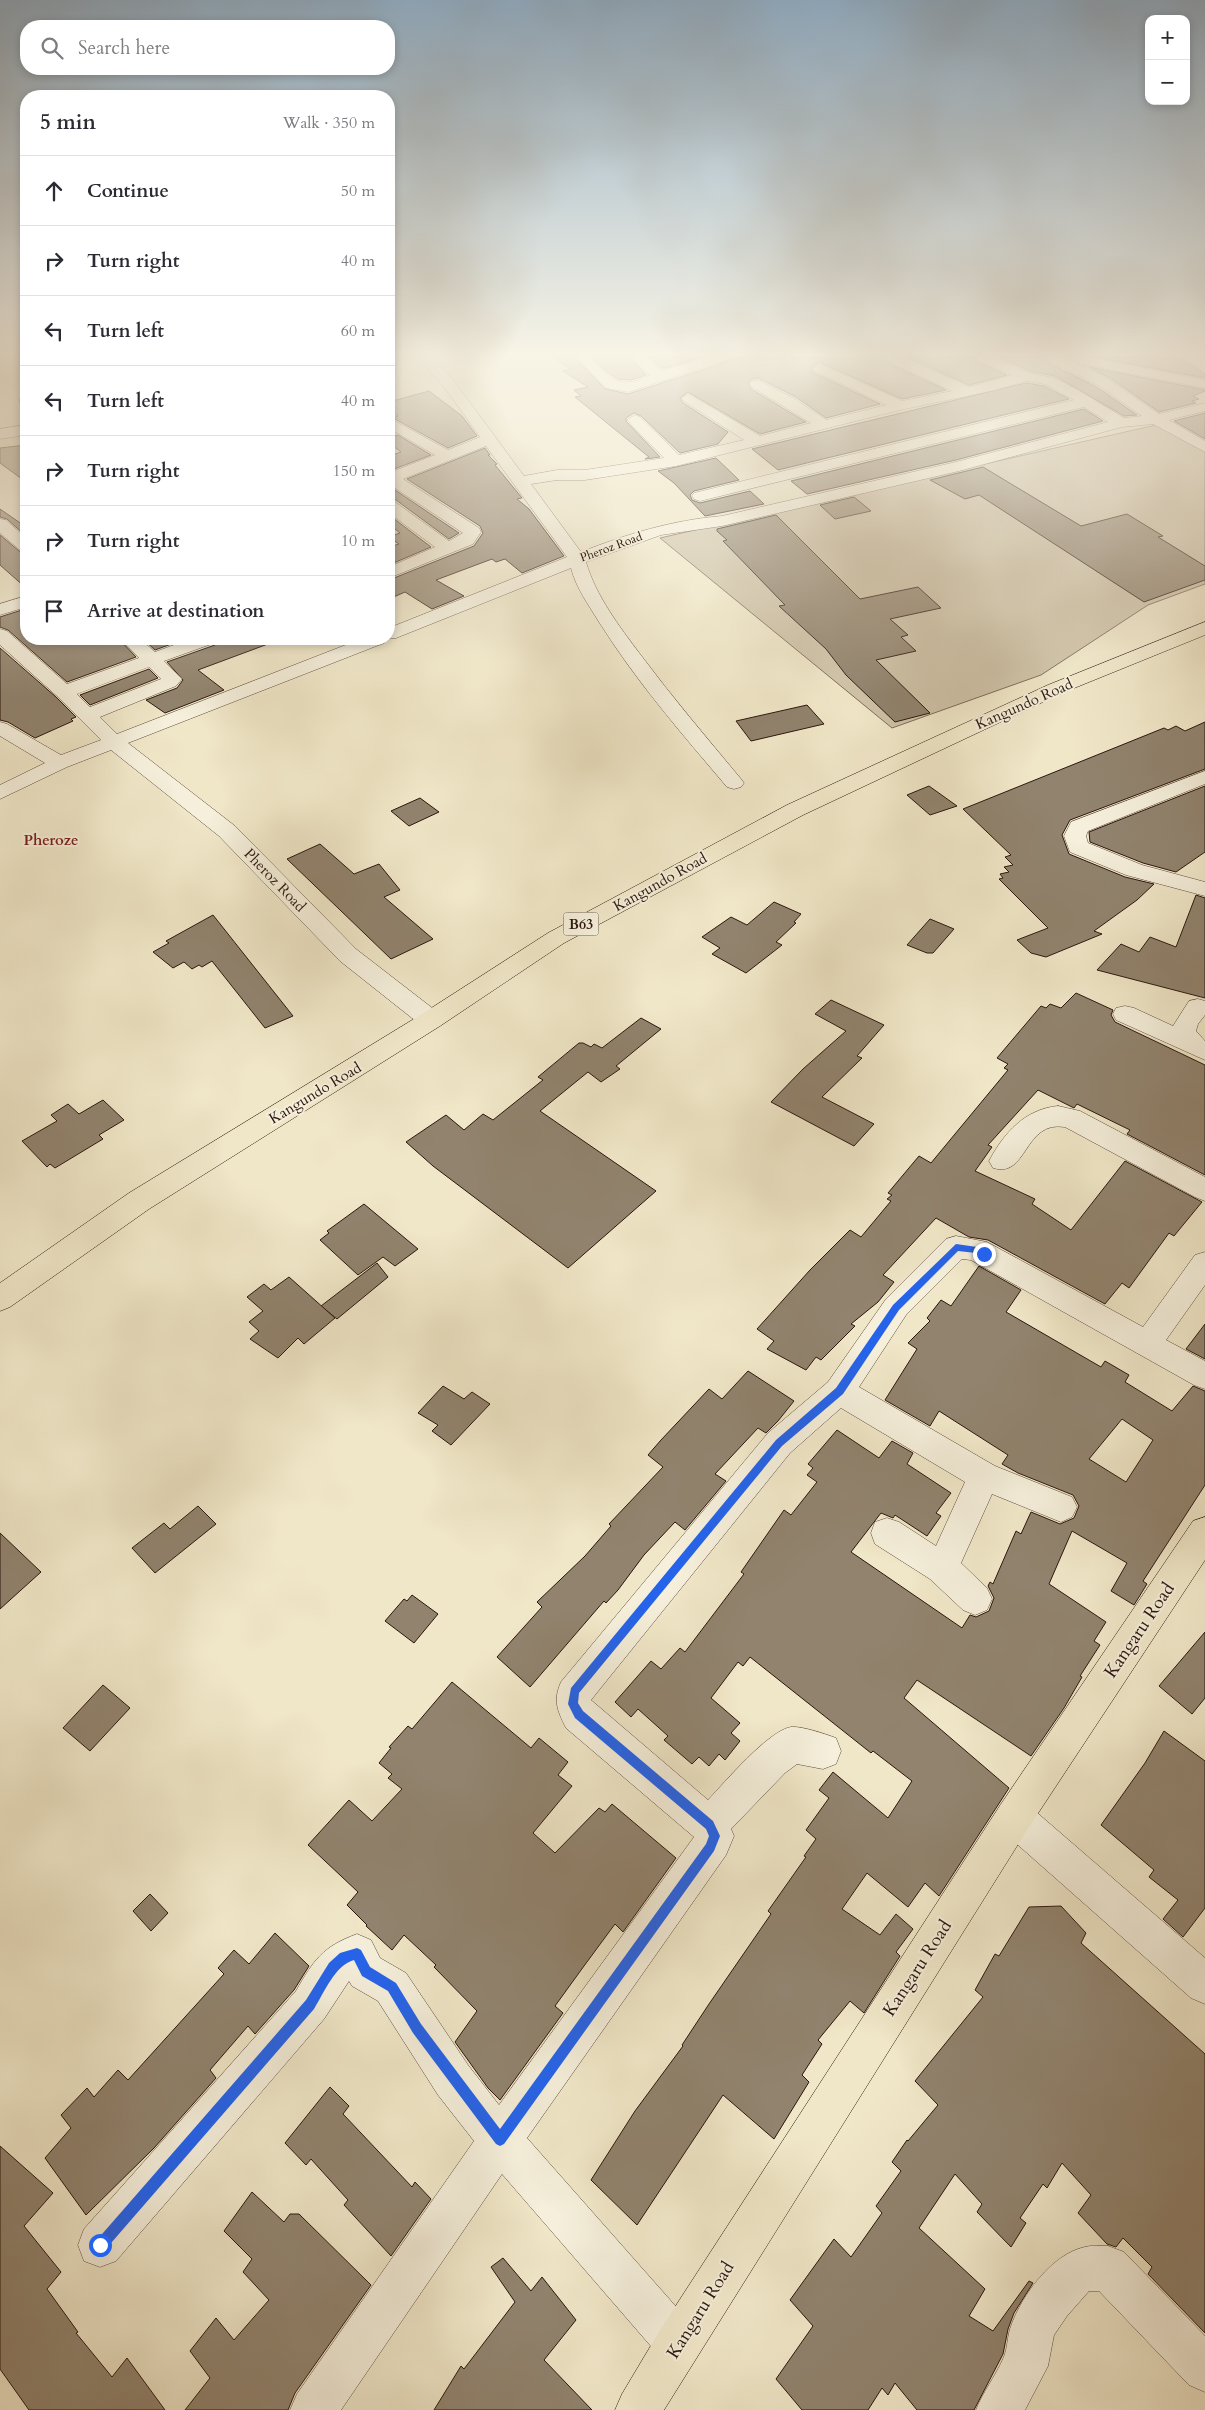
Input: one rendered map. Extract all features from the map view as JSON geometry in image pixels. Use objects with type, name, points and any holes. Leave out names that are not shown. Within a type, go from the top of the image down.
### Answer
[{"type":"main road","name":"Kangundo Road","points":[[0,1300],[138,1201],[431,1020],[556,938],[795,810],[1055,689],[1205,628]]},
{"type":"main road","name":"Kangaru Road","points":[[638,2410],[678,2343],[1014,1817],[1205,1532]]},
{"type":"street","points":[[395,477],[414,469]]},
{"type":"street","points":[[513,469],[577,559],[583,582],[618,637],[670,707],[734,783]]},
{"type":"street","points":[[521,480],[557,475],[585,475],[624,469]]},
{"type":"street","points":[[700,496],[812,469]]},
{"type":"street","name":"Pheroz Road","points":[[395,632],[612,544],[656,531],[698,522],[722,521],[944,469]]},
{"type":"street","points":[[395,482],[473,532],[467,540],[395,570]]},
{"type":"street","points":[[395,510],[446,548]]},
{"type":"street","points":[[0,524],[13,541]]},
{"type":"street","points":[[0,610],[20,603]]},
{"type":"street","name":"Pheroz Road","points":[[0,635],[64,692],[115,743],[227,831],[348,955],[431,1020]]},
{"type":"street","points":[[87,715],[169,682],[172,679],[136,645]]},
{"type":"street","points":[[64,692],[190,645]]},
{"type":"street","points":[[0,793],[60,763],[362,645]]},
{"type":"street","points":[[0,728],[60,763]]},
{"type":"street","points":[[1205,777],[1079,827],[1075,836],[1078,847],[1134,870],[1205,888]]},
{"type":"street","points":[[1198,1007],[1186,1022],[1183,1033],[1200,1049]]},
{"type":"street","points":[[1124,1014],[1200,1049]]},
{"type":"street","points":[[1002,1161],[1038,1119],[1058,1115],[1071,1118],[1205,1190]]},
{"type":"street","points":[[312,2410],[500,2140],[710,1847],[715,1836],[710,1825],[579,1715],[573,1704],[573,1694],[779,1443],[840,1391],[896,1307],[956,1247],[977,1250],[1205,1376]]},
{"type":"street","points":[[1147,1344],[1205,1263]]},
{"type":"street","points":[[840,1391],[984,1476],[1061,1507]]},
{"type":"street","points":[[942,1568],[984,1476]]},
{"type":"street","points":[[887,1533],[942,1568],[975,1599]]},
{"type":"street","points":[[710,1825],[772,1760],[792,1745],[823,1751]]},
{"type":"street","points":[[1014,1817],[1205,1984]]},
{"type":"street","points":[[100,2245],[310,2005],[334,1968],[344,1957],[357,1954],[366,1972],[392,1987],[438,2058],[500,2140],[678,2343]]},
{"type":"street","points":[[1000,2410],[1025,2366],[1033,2327],[1051,2300],[1074,2275],[1085,2269],[1108,2268],[1205,2369]]},
{"type":"shaded area","points":[[961,469],[1205,469],[1205,584],[1148,605],[1041,675],[892,728],[660,538]]},
{"type":"building","points":[[9,469],[20,469],[20,478]]},
{"type":"building","points":[[431,469],[499,469],[522,498],[517,499],[529,509],[564,556],[522,573],[505,559],[496,562],[492,559],[436,580],[464,596],[432,609],[405,592],[395,596],[395,578],[474,546],[483,533],[480,526],[407,479]]},
{"type":"building","points":[[728,469],[739,480],[694,491],[690,495],[692,500],[700,503],[750,491],[764,504],[705,516],[674,483],[658,471]]},
{"type":"building","points":[[838,469],[915,469],[807,494],[791,481]]},
{"type":"building","points":[[973,469],[987,469],[1081,526],[1127,514],[1163,536],[1158,537],[1205,566],[1205,580],[1144,602],[979,495],[965,499],[930,480]]},
{"type":"building","points":[[395,490],[459,533],[449,539],[396,500]]},
{"type":"building","points":[[854,497],[871,511],[835,519],[820,505]]},
{"type":"building","points":[[0,509],[20,523],[20,531],[7,519],[0,517]]},
{"type":"building","points":[[776,515],[860,599],[918,587],[941,608],[890,619],[908,635],[901,637],[916,651],[876,660],[930,713],[895,722],[846,675],[826,649],[779,606],[785,605],[723,541],[727,540],[717,531],[717,529]]},
{"type":"building","points":[[395,520],[431,547],[395,562],[395,545],[399,544],[395,541],[395,535],[400,533],[395,529]]},
{"type":"building","points":[[0,535],[20,551],[20,583],[0,565]]},
{"type":"building","points":[[20,611],[20,641],[8,630],[0,627],[0,617]]},
{"type":"building","points":[[25,645],[125,645],[136,657],[67,682]]},
{"type":"building","points":[[150,645],[169,645],[155,650]]},
{"type":"building","points":[[215,645],[265,645],[198,670],[224,690],[165,713],[146,700],[177,688],[183,680],[167,662]]},
{"type":"building","points":[[0,648],[76,717],[71,719],[73,721],[35,738],[8,722],[0,720]]},
{"type":"building","points":[[149,669],[158,678],[90,705],[80,695]]},
{"type":"building","points":[[807,705],[824,724],[751,741],[736,721]]},
{"type":"building","points":[[1205,722],[1205,769],[1070,820],[1062,835],[1069,854],[1125,877],[1154,884],[1137,900],[1094,931],[1102,934],[1046,957],[1031,953],[1017,940],[1048,928],[999,879],[1003,878],[1000,874],[1009,872],[1004,867],[1013,865],[1005,857],[1011,855],[963,809],[1164,728],[1168,730],[1176,726],[1185,731]]},
{"type":"building","points":[[929,786],[957,806],[930,815],[907,795]]},
{"type":"building","points":[[1205,786],[1205,852],[1176,872],[1143,863],[1090,842],[1089,832]]},
{"type":"building","points":[[420,798],[439,812],[409,826],[391,811]]},
{"type":"building","points":[[320,844],[354,874],[379,864],[400,890],[384,897],[433,939],[391,959],[287,859]]},
{"type":"building","points":[[1196,895],[1205,898],[1205,998],[1097,970],[1121,944],[1139,952],[1150,937],[1176,947]]},
{"type":"building","points":[[774,902],[801,914],[794,922],[796,923],[776,942],[782,945],[746,973],[712,954],[720,948],[702,937],[731,917],[747,925]]},
{"type":"building","points":[[213,915],[293,1016],[265,1028],[212,961],[202,967],[199,965],[192,969],[184,962],[173,968],[153,952],[169,943],[166,941]]},
{"type":"building","points":[[930,919],[954,929],[933,953],[927,953],[907,945]]},
{"type":"building","points":[[1076,993],[1113,1010],[1111,1015],[1115,1022],[1205,1065],[1205,1175],[1127,1134],[1130,1130],[1077,1104],[1074,1108],[1038,1090],[988,1145],[992,1147],[975,1171],[1035,1199],[1032,1204],[1071,1230],[1125,1161],[1202,1202],[1174,1236],[1169,1233],[1129,1288],[1122,1283],[1105,1304],[988,1240],[969,1237],[936,1218],[883,1275],[894,1282],[878,1302],[851,1324],[855,1326],[821,1360],[816,1357],[806,1370],[767,1349],[774,1341],[757,1329],[810,1270],[850,1230],[861,1237],[891,1201],[887,1199],[892,1195],[888,1193],[919,1156],[931,1163],[1008,1070],[1004,1068],[1008,1064],[997,1058],[1041,1006],[1046,1008],[1050,1004],[1061,1008]]},
{"type":"building","points":[[831,1000],[884,1025],[857,1056],[862,1058],[822,1097],[874,1124],[854,1146],[771,1102],[803,1069],[846,1031],[815,1014]]},
{"type":"building","points":[[641,1018],[661,1029],[616,1066],[620,1069],[601,1082],[588,1072],[540,1111],[656,1191],[568,1268],[433,1166],[406,1142],[446,1115],[464,1130],[483,1114],[493,1120],[543,1080],[538,1077],[579,1043],[591,1047],[594,1044],[602,1048]]},
{"type":"building","points":[[103,1100],[124,1120],[99,1135],[103,1139],[55,1168],[50,1164],[47,1167],[22,1141],[57,1121],[51,1115],[68,1104],[79,1114]]},
{"type":"building","points":[[364,1204],[418,1249],[395,1266],[383,1257],[358,1275],[320,1240],[329,1233],[327,1231]]},
{"type":"building","points":[[377,1263],[388,1277],[337,1319],[321,1306]]},
{"type":"building","points":[[979,1266],[1021,1290],[1006,1312],[1101,1367],[1105,1361],[1129,1375],[1125,1382],[1172,1411],[1193,1386],[1205,1391],[1205,1485],[1143,1581],[1147,1584],[1134,1605],[1111,1591],[1127,1563],[1072,1531],[1049,1584],[1106,1622],[1094,1641],[1100,1645],[1080,1676],[1082,1677],[1064,1708],[1031,1756],[917,1680],[904,1698],[1009,1788],[939,1896],[925,1883],[908,1907],[867,1873],[842,1909],[880,1935],[896,1914],[913,1929],[896,1952],[900,1956],[864,2013],[850,2001],[818,2040],[822,2044],[802,2075],[809,2082],[774,2139],[723,2095],[637,2225],[591,2180],[635,2111],[683,2046],[709,2004],[771,1914],[768,1911],[806,1857],[804,1856],[816,1839],[806,1830],[829,1798],[819,1790],[833,1772],[888,1818],[912,1781],[873,1751],[871,1753],[750,1657],[743,1666],[738,1662],[711,1698],[740,1723],[731,1733],[740,1741],[725,1760],[719,1754],[709,1766],[699,1757],[692,1764],[664,1740],[668,1736],[638,1709],[631,1717],[615,1702],[651,1661],[661,1669],[680,1648],[685,1652],[744,1574],[741,1572],[784,1510],[791,1515],[817,1482],[807,1475],[813,1468],[808,1464],[837,1430],[879,1458],[892,1441],[913,1453],[907,1464],[951,1493],[936,1513],[941,1516],[927,1536],[895,1515],[893,1518],[881,1513],[851,1552],[962,1628],[970,1615],[976,1617],[989,1611],[994,1598],[988,1586],[990,1582],[993,1584],[1016,1531],[1021,1534],[1031,1512],[1060,1524],[1074,1518],[1079,1506],[1073,1495],[1018,1473],[1002,1464],[1008,1455],[939,1411],[930,1426],[885,1400],[917,1349],[908,1343],[930,1321],[927,1318],[941,1300],[951,1306]],"holes":[[[1122,1419],[1153,1440],[1126,1482],[1089,1459]]]},
{"type":"building","points":[[289,1277],[335,1318],[304,1344],[298,1338],[278,1358],[250,1339],[259,1331],[249,1322],[263,1311],[247,1297],[264,1284],[271,1290]]},
{"type":"building","points":[[1205,1324],[1205,1359],[1186,1349]]},
{"type":"building","points":[[748,1371],[794,1401],[766,1433],[758,1428],[715,1474],[726,1481],[685,1530],[675,1522],[644,1555],[618,1590],[606,1603],[604,1601],[530,1687],[497,1657],[542,1607],[537,1602],[585,1556],[611,1526],[609,1524],[663,1467],[648,1455],[661,1440],[709,1389],[722,1399]]},
{"type":"building","points":[[443,1386],[464,1399],[472,1392],[490,1404],[451,1445],[432,1431],[438,1425],[418,1413]]},
{"type":"building","points":[[198,1506],[216,1524],[155,1573],[132,1548],[164,1523],[170,1529]]},
{"type":"building","points":[[0,1533],[41,1572],[0,1609]]},
{"type":"building","points":[[412,1595],[438,1614],[414,1643],[385,1621],[404,1599],[407,1601]]},
{"type":"building","points":[[1205,1632],[1205,1698],[1192,1714],[1159,1686]]},
{"type":"building","points":[[452,1682],[531,1748],[539,1738],[568,1762],[558,1775],[572,1786],[533,1833],[555,1853],[599,1808],[605,1812],[612,1804],[676,1858],[623,1932],[615,1924],[584,1966],[555,2006],[563,2013],[500,2100],[488,2088],[455,2042],[477,2011],[434,1967],[436,1965],[404,1935],[392,1950],[366,1926],[347,1905],[358,1892],[308,1845],[349,1800],[372,1821],[402,1789],[388,1778],[392,1774],[379,1763],[391,1748],[389,1747],[408,1726],[412,1729]]},
{"type":"building","points":[[103,1685],[130,1708],[90,1751],[63,1728]]},
{"type":"building","points":[[1164,1731],[1205,1761],[1205,1908],[1183,1937],[1163,1919],[1178,1900],[1149,1877],[1154,1870],[1101,1825],[1145,1763]]},
{"type":"building","points":[[150,1894],[168,1913],[151,1931],[133,1911]]},
{"type":"building","points":[[1061,1906],[1086,1933],[1081,1943],[1205,2054],[1205,2333],[1148,2274],[1152,2267],[1123,2238],[1116,2247],[1107,2244],[1078,2213],[1091,2195],[1062,2163],[1047,2188],[1043,2184],[1020,2218],[1026,2223],[1011,2247],[977,2212],[982,2204],[955,2174],[919,2228],[985,2289],[969,2316],[993,2331],[1029,2281],[1033,2283],[1014,2313],[1008,2329],[1003,2354],[974,2410],[917,2410],[895,2383],[888,2395],[882,2388],[868,2410],[802,2410],[776,2379],[813,2326],[790,2300],[834,2239],[851,2257],[882,2213],[876,2206],[901,2171],[892,2162],[907,2140],[938,2105],[915,2081],[983,1997],[975,1990],[995,1954],[999,1956],[1029,1907]]},
{"type":"building","points":[[275,1933],[309,1966],[294,1990],[255,2034],[248,2026],[210,2070],[216,2078],[154,2148],[86,2215],[45,2158],[71,2128],[61,2115],[87,2088],[94,2097],[118,2070],[128,2080],[224,1974],[218,1968],[234,1950],[249,1964]]},
{"type":"building","points":[[330,2087],[349,2106],[343,2114],[412,2187],[415,2182],[431,2199],[391,2256],[344,2205],[348,2200],[311,2159],[306,2165],[285,2143]]},
{"type":"building","points":[[0,2146],[53,2193],[24,2226],[61,2272],[47,2289],[78,2332],[76,2333],[112,2377],[127,2358],[165,2410],[29,2410],[0,2369]]},
{"type":"building","points":[[252,2192],[284,2222],[290,2214],[299,2214],[371,2285],[295,2393],[288,2410],[185,2410],[210,2378],[190,2351],[216,2318],[234,2340],[269,2300],[243,2272],[252,2259],[224,2231]]},
{"type":"building","points":[[503,2258],[531,2291],[542,2277],[576,2320],[544,2360],[592,2410],[434,2410],[461,2366],[464,2369],[515,2302],[491,2267]]},
{"type":"district","name":"Pheroze","points":[[51,840]]},
{"type":"route","points":[[100,2245],[310,2005],[334,1968],[344,1957],[357,1954],[366,1972],[392,1987],[417,2028],[500,2140],[710,1847],[715,1836],[710,1825],[579,1715],[573,1704],[574,1691],[779,1443],[840,1391],[896,1307],[956,1247],[977,1250],[984,1254]]}]
